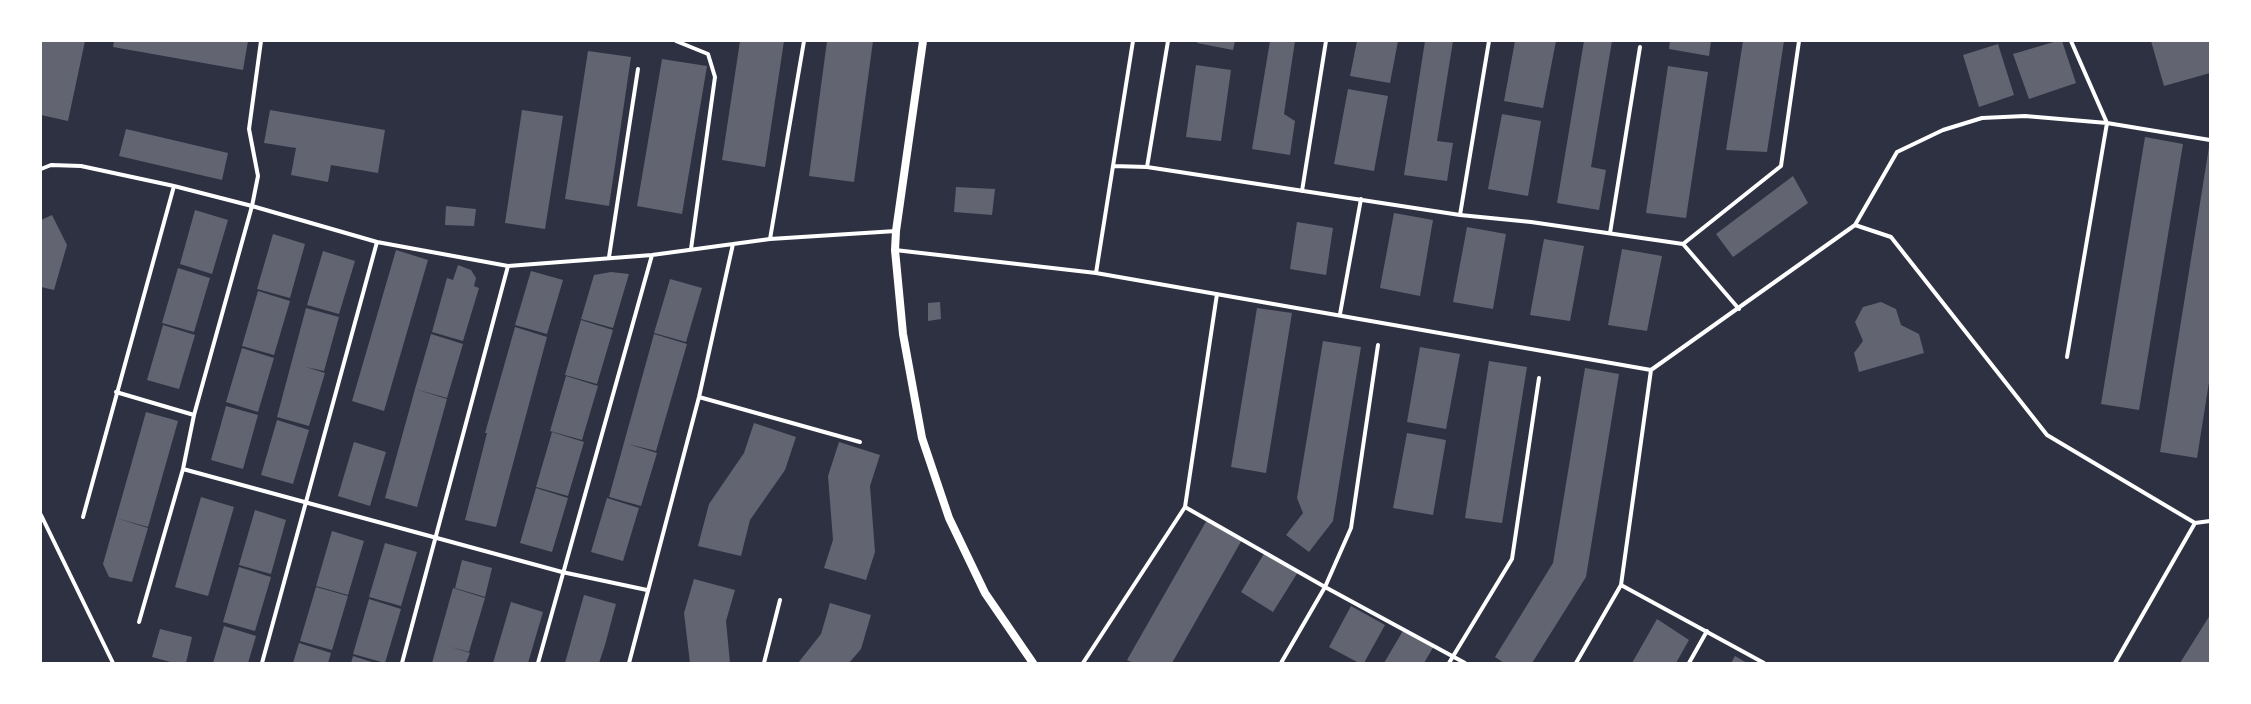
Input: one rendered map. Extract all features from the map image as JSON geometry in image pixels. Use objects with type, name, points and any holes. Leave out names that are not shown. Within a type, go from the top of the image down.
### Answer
[{"type":"main road","points":[[923,41],[896,231],[895,250],[903,334],[924,445],[949,518],[985,593],[1033,663]]},
{"type":"street","points":[[139,622],[183,469],[194,415],[252,206],[258,176],[249,129],[261,41]]},
{"type":"street","points":[[676,41],[708,54],[715,77],[691,249]]},
{"type":"street","points":[[770,239],[804,41]]},
{"type":"street","points":[[1096,273],[1133,41]]},
{"type":"street","points":[[1147,167],[1168,41]]},
{"type":"street","points":[[1302,191],[1326,41]]},
{"type":"street","points":[[1460,215],[1489,41]]},
{"type":"street","points":[[1683,244],[1781,166],[1799,41]]},
{"type":"street","points":[[2067,357],[2107,123],[2071,41]]},
{"type":"street","points":[[1610,233],[1640,47]]},
{"type":"street","points":[[609,258],[638,69]]},
{"type":"street","points":[[895,250],[1096,273],[1340,314],[1651,370],[1739,309],[1855,225],[1897,152],[1943,130],[1982,118],[2025,116],[2107,123],[2210,140]]},
{"type":"street","points":[[41,169],[51,165],[81,166],[174,186],[252,206],[377,242],[508,266],[652,255],[770,239],[896,231]]},
{"type":"street","points":[[1113,166],[1147,167],[1460,215],[1531,222],[1683,244],[1739,309]]},
{"type":"street","points":[[83,516],[174,186]]},
{"type":"street","points":[[1340,314],[1361,199]]},
{"type":"street","points":[[1855,225],[1891,237],[2047,435],[2195,523],[2210,521]]},
{"type":"street","points":[[262,663],[377,242]]},
{"type":"street","points":[[629,663],[699,397],[733,244]]},
{"type":"street","points":[[538,663],[562,572],[652,255]]},
{"type":"street","points":[[402,663],[434,538],[508,266]]},
{"type":"street","points":[[1083,663],[1185,507],[1217,294]]},
{"type":"street","points":[[1281,663],[1325,587],[1351,528],[1378,345]]},
{"type":"street","points":[[1576,663],[1621,585],[1651,370]]},
{"type":"street","points":[[1449,663],[1512,559],[1539,378]]},
{"type":"street","points":[[116,392],[194,415]]},
{"type":"street","points":[[699,397],[860,442]]},
{"type":"street","points":[[183,469],[562,572],[647,590]]},
{"type":"street","points":[[1185,507],[1325,587],[1465,663]]},
{"type":"street","points":[[41,515],[113,663]]},
{"type":"street","points":[[2115,663],[2195,523]]},
{"type":"street","points":[[1621,585],[1764,663]]},
{"type":"street","points":[[764,663],[780,600]]},
{"type":"street","points":[[1689,663],[1707,631]]},
{"type":"building","points":[[41,41],[85,41],[68,121],[41,115]]},
{"type":"building","points":[[114,41],[248,41],[243,70],[113,47]]},
{"type":"building","points":[[740,41],[784,41],[765,167],[722,160]]},
{"type":"building","points":[[827,41],[873,41],[854,182],[809,176]]},
{"type":"building","points":[[1198,41],[1235,41],[1233,50],[1197,43]]},
{"type":"building","points":[[1270,41],[1295,41],[1284,114],[1295,121],[1290,155],[1252,149]]},
{"type":"building","points":[[1357,41],[1398,41],[1390,83],[1350,76]]},
{"type":"building","points":[[1425,41],[1453,41],[1437,141],[1453,143],[1447,181],[1404,175]]},
{"type":"building","points":[[1515,41],[1556,41],[1543,108],[1504,101]]},
{"type":"building","points":[[1584,41],[1612,41],[1591,167],[1606,170],[1599,210],[1557,203]]},
{"type":"building","points":[[1670,41],[1711,41],[1709,56],[1669,49]]},
{"type":"building","points":[[1743,41],[1784,41],[1767,152],[1726,150]]},
{"type":"building","points":[[2057,41],[2062,41],[2076,83],[2029,99],[2013,54]]},
{"type":"building","points":[[2151,41],[2210,41],[2210,73],[2164,86]]},
{"type":"building","points":[[1998,44],[2014,95],[1979,107],[1963,55]]},
{"type":"building","points":[[588,51],[631,57],[609,206],[565,199]]},
{"type":"building","points":[[662,59],[707,66],[682,214],[637,206]]},
{"type":"building","points":[[1196,65],[1231,70],[1221,141],[1186,137]]},
{"type":"building","points":[[1668,66],[1708,72],[1686,218],[1646,213]]},
{"type":"building","points":[[1348,89],[1388,96],[1374,171],[1334,164]]},
{"type":"building","points":[[270,110],[385,130],[378,173],[331,165],[328,182],[291,175],[296,148],[264,143]]},
{"type":"building","points":[[522,110],[563,116],[545,229],[505,223]]},
{"type":"building","points":[[1502,114],[1541,121],[1528,196],[1488,189]]},
{"type":"building","points":[[126,129],[228,153],[222,180],[119,156]]},
{"type":"building","points":[[2145,137],[2183,144],[2139,410],[2101,404]]},
{"type":"building","points":[[2209,147],[2210,376],[2197,458],[2160,452]]},
{"type":"building","points":[[1793,176],[1808,203],[1733,257],[1716,234]]},
{"type":"building","points":[[956,187],[995,189],[992,215],[954,212]]},
{"type":"building","points":[[446,206],[476,209],[474,226],[445,225]]},
{"type":"building","points":[[195,210],[228,220],[212,274],[180,264]]},
{"type":"building","points":[[1394,213],[1433,220],[1420,296],[1380,288]]},
{"type":"building","points":[[52,215],[67,245],[54,290],[41,287],[41,220]]},
{"type":"building","points":[[1297,222],[1333,228],[1326,275],[1290,269]]},
{"type":"building","points":[[1467,227],[1506,234],[1493,309],[1453,302]]},
{"type":"building","points":[[273,234],[305,244],[290,298],[257,289]]},
{"type":"building","points":[[1544,239],[1584,246],[1570,321],[1530,315]]},
{"type":"building","points":[[1622,249],[1662,256],[1647,331],[1608,325]]},
{"type":"building","points":[[396,250],[428,260],[384,411],[352,401]]},
{"type":"building","points":[[323,251],[355,261],[339,314],[307,305]]},
{"type":"building","points":[[458,265],[471,270],[476,278],[474,286],[479,288],[463,341],[432,332],[447,278],[453,280]]},
{"type":"building","points":[[178,268],[210,278],[194,332],[162,323]]},
{"type":"building","points":[[531,271],[563,280],[547,334],[515,325]]},
{"type":"building","points":[[611,272],[629,274],[613,328],[581,319],[594,275]]},
{"type":"building","points":[[670,279],[702,288],[686,342],[654,333]]},
{"type":"building","points":[[258,291],[290,301],[274,355],[242,346]]},
{"type":"building","points":[[940,302],[941,319],[928,321],[928,303]]},
{"type":"building","points":[[1881,302],[1896,309],[1901,325],[1919,334],[1924,353],[1859,372],[1854,353],[1863,341],[1855,322],[1863,307]]},
{"type":"building","points":[[306,308],[339,317],[324,371],[306,367],[325,373],[309,426],[277,417]]},
{"type":"building","points":[[1257,308],[1292,313],[1266,473],[1231,467]]},
{"type":"building","points":[[581,320],[613,330],[597,384],[565,375]]},
{"type":"building","points":[[163,325],[195,335],[179,389],[147,380]]},
{"type":"building","points":[[515,327],[547,337],[496,527],[465,520],[487,433],[485,433]]},
{"type":"building","points":[[431,334],[463,344],[447,398],[415,389]]},
{"type":"building","points":[[654,334],[687,344],[656,451],[628,444],[657,453],[641,506],[609,497]]},
{"type":"building","points":[[1323,341],[1361,347],[1333,521],[1309,552],[1286,535],[1303,513],[1297,498]]},
{"type":"building","points":[[1420,347],[1460,354],[1446,429],[1407,422]]},
{"type":"building","points":[[242,348],[274,358],[258,412],[226,402]]},
{"type":"building","points":[[1489,361],[1527,367],[1502,523],[1465,518]]},
{"type":"building","points":[[1585,368],[1619,374],[1586,577],[1532,663],[1504,663],[1495,657],[1553,563]]},
{"type":"building","points":[[566,376],[598,386],[582,440],[550,431]]},
{"type":"building","points":[[415,389],[447,399],[417,507],[385,498]]},
{"type":"building","points":[[226,406],[258,415],[243,469],[211,460]]},
{"type":"building","points":[[146,412],[178,421],[148,527],[116,518]]},
{"type":"building","points":[[277,420],[309,430],[293,484],[261,475]]},
{"type":"building","points":[[754,423],[796,437],[785,470],[750,520],[741,556],[698,546],[709,504],[744,453]]},
{"type":"building","points":[[552,432],[584,442],[568,496],[536,487]]},
{"type":"building","points":[[1407,433],[1446,440],[1433,515],[1393,508]]},
{"type":"building","points":[[354,442],[386,452],[370,506],[338,496]]},
{"type":"building","points":[[839,442],[880,455],[870,486],[875,552],[866,580],[824,568],[833,540],[828,476]]},
{"type":"building","points":[[536,488],[568,498],[552,552],[520,543]]},
{"type":"building","points":[[201,497],[234,507],[208,596],[175,587]]},
{"type":"building","points":[[607,498],[639,508],[623,561],[591,552]]},
{"type":"building","points":[[255,510],[286,520],[271,574],[239,565]]},
{"type":"building","points":[[116,518],[148,528],[132,582],[109,577],[103,564]]},
{"type":"building","points":[[1208,518],[1243,538],[1172,663],[1133,663],[1127,660]]},
{"type":"building","points":[[332,531],[364,541],[348,595],[316,586]]},
{"type":"building","points":[[385,543],[417,552],[401,606],[369,597]]},
{"type":"building","points":[[1265,552],[1298,572],[1273,612],[1241,592]]},
{"type":"building","points":[[462,560],[492,568],[485,597],[455,588]]},
{"type":"building","points":[[239,567],[271,577],[255,631],[223,622]]},
{"type":"building","points":[[694,579],[735,590],[726,621],[730,663],[690,663],[684,613]]},
{"type":"building","points":[[316,587],[348,596],[332,650],[300,641]]},
{"type":"building","points":[[453,588],[485,598],[469,652],[451,647],[470,653],[466,663],[432,663]]},
{"type":"building","points":[[584,595],[616,604],[599,663],[565,663]]},
{"type":"building","points":[[369,599],[401,609],[385,663],[353,654]]},
{"type":"building","points":[[511,602],[543,612],[528,663],[493,663]]},
{"type":"building","points":[[830,603],[871,615],[861,649],[849,663],[798,663],[821,634]]},
{"type":"building","points":[[1351,606],[1385,625],[1364,663],[1359,663],[1329,647]]},
{"type":"building","points":[[2210,615],[2210,663],[2180,663]]},
{"type":"building","points":[[1657,619],[1689,640],[1676,663],[1632,663]]},
{"type":"building","points":[[224,626],[256,636],[248,663],[213,663]]},
{"type":"building","points":[[160,629],[192,637],[186,663],[174,663],[152,657]]},
{"type":"building","points":[[1404,629],[1434,646],[1424,663],[1384,663]]},
{"type":"building","points":[[299,643],[331,653],[328,663],[293,663]]},
{"type":"building","points":[[353,656],[375,663],[351,663]]},
{"type":"building","points":[[1735,656],[1747,663],[1731,663]]}]
